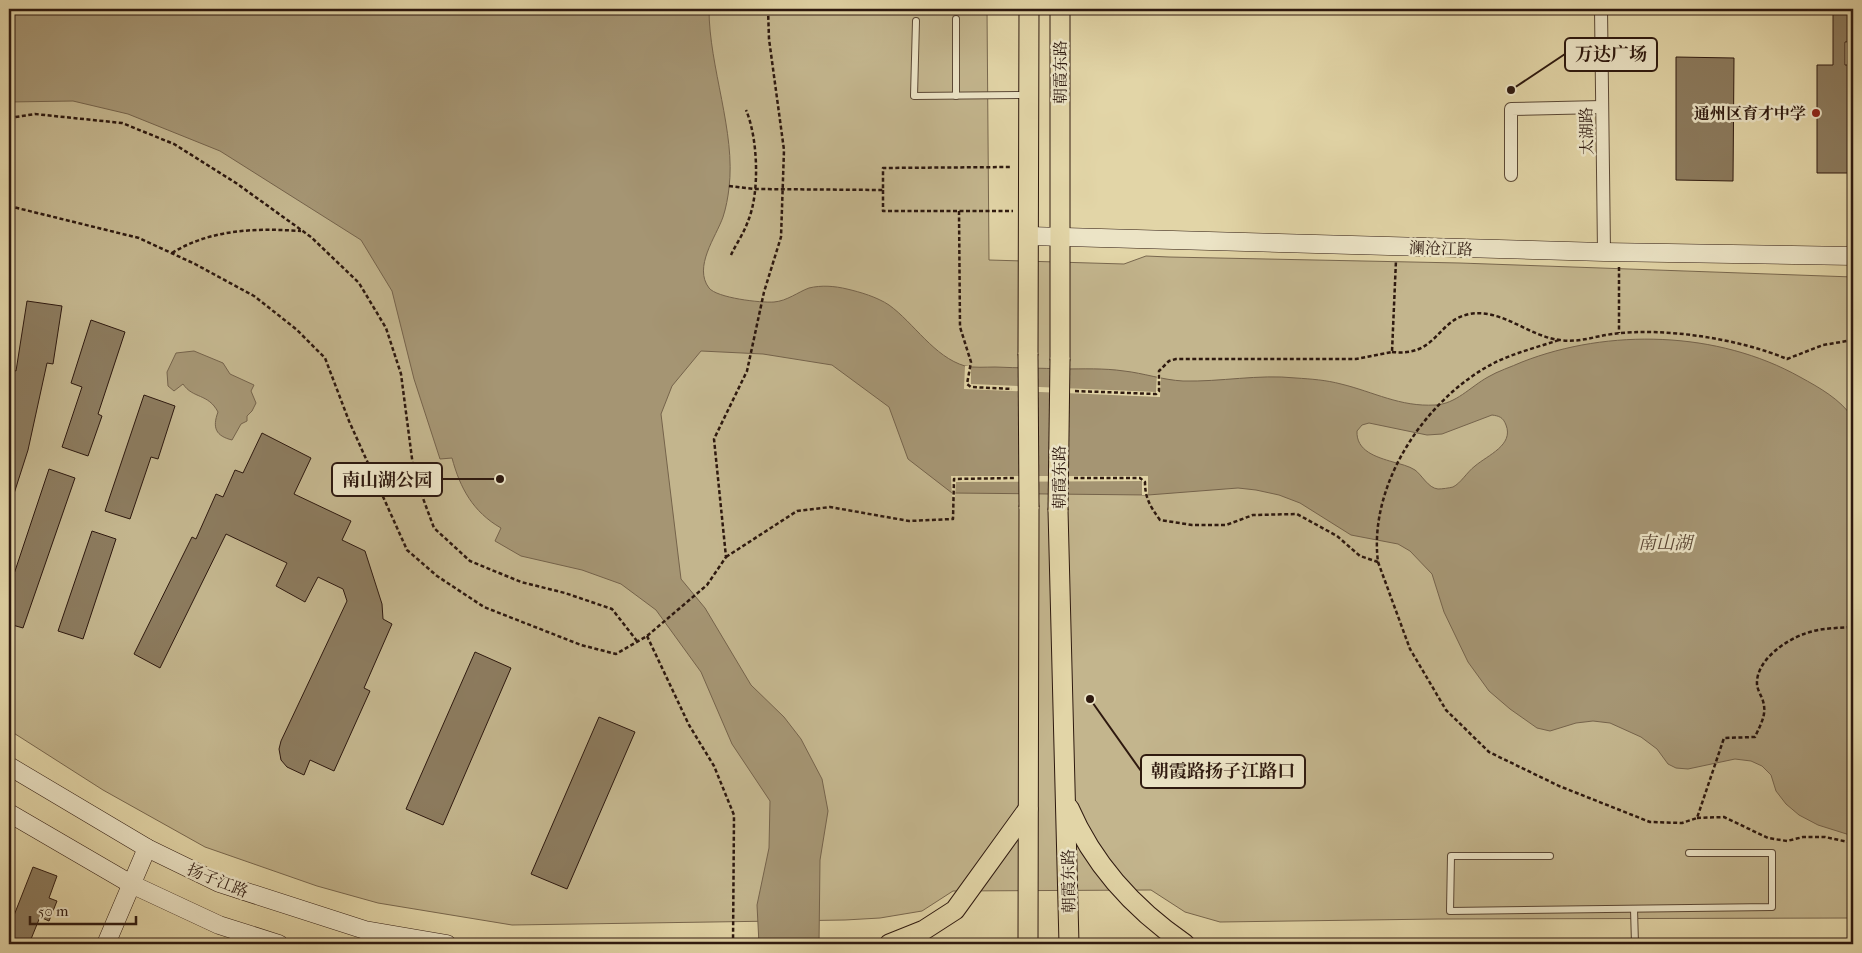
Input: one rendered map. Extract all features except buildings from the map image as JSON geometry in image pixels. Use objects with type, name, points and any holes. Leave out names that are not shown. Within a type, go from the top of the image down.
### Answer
[{"type":"main road","name":"朝霞东路","points":[[1028,944],[1029,9]]},
{"type":"main road","name":"朝霞东路","points":[[1060,9],[1058,510],[1069,944]]},
{"type":"main road","points":[[1066,800],[1076,825],[1099,861],[1137,908],[1185,944]]},
{"type":"main road","points":[[890,944],[924,930],[955,910],[1028,809]]},
{"type":"street","name":"太湖路","points":[[1601,9],[1602,108],[1611,252]]},
{"type":"street","points":[[1510,175],[1512,109],[1602,108]]},
{"type":"street","name":"澜沧江路","points":[[1029,236],[1611,252],[1853,256]]},
{"type":"street","name":"扬子江路","points":[[9,766],[148,848],[219,883],[365,930],[447,944]]},
{"type":"street","points":[[9,813],[131,884],[219,925],[279,944]]},
{"type":"street","points":[[106,944],[148,848]]},
{"type":"lane","points":[[956,19],[956,96]]},
{"type":"lane","points":[[916,21],[914,96],[1029,94]]},
{"type":"lane","points":[[1550,856],[1451,856],[1450,911],[1772,907],[1772,853],[1688,853]]},
{"type":"lane","points":[[1634,909],[1635,944]]},
{"type":"path","points":[[726,557],[714,439],[747,371],[764,292],[781,237],[784,150],[769,39],[768,9]]},
{"type":"path","points":[[731,255],[749,219],[754,189],[756,144],[746,110]]},
{"type":"path","points":[[9,118],[35,114],[122,123],[174,144],[236,183],[302,231],[359,283],[386,328],[402,374],[414,474],[434,528],[470,561],[521,582],[565,593],[612,609],[637,641]]},
{"type":"path","points":[[1029,167],[883,168],[883,211],[1029,212]]},
{"type":"path","points":[[730,186],[782,190],[883,190]]},
{"type":"path","points":[[9,206],[139,238],[254,296],[296,329],[325,358],[349,421],[407,550],[437,576],[484,607],[581,645],[616,654],[647,636],[707,585],[726,557],[797,510],[830,507],[909,521],[953,519],[954,478],[1016,478]]},
{"type":"path","points":[[959,211],[960,327],[971,362],[967,384],[971,387],[1020,389]]},
{"type":"path","points":[[172,253],[191,242],[228,232],[268,228],[302,231]]},
{"type":"path","points":[[1392,352],[1396,246]]},
{"type":"path","points":[[1611,252],[1619,333]]},
{"type":"path","points":[[1069,391],[1156,394],[1159,391],[1159,371],[1168,361],[1176,359],[1356,359],[1392,352],[1410,354],[1428,345],[1448,325],[1470,314],[1493,315],[1559,340],[1579,341],[1619,333],[1679,333],[1749,346],[1788,359],[1823,345],[1853,340]]},
{"type":"path","points":[[1559,340],[1494,363],[1445,400],[1427,419],[1398,461],[1386,488],[1379,512],[1375,544],[1378,562],[1410,649],[1446,710],[1490,752],[1559,786],[1650,822],[1682,822],[1697,818],[1724,817],[1768,838],[1787,841],[1803,837],[1825,837],[1853,843]]},
{"type":"path","points":[[1073,478],[1140,478],[1145,482],[1145,495],[1148,502],[1160,520],[1184,524],[1226,525],[1253,515],[1297,514],[1337,536],[1360,556],[1378,562]]},
{"type":"path","points":[[1697,818],[1724,738],[1754,737],[1765,715],[1765,707],[1756,685],[1759,667],[1780,647],[1803,634],[1830,628],[1853,627]]},
{"type":"path","points":[[647,636],[689,725],[714,766],[734,815],[733,944]]},
{"type":"shaded area","points":[[9,9],[987,9],[989,260],[1124,264],[1146,256],[1460,263],[1853,277],[1853,918],[1438,919],[1220,922],[1185,912],[1151,890],[953,891],[922,911],[880,918],[512,925],[378,903],[317,886],[205,847],[103,790],[9,730]]},
{"type":"water","name":"南山湖","points":[[9,9],[709,9],[713,54],[726,122],[730,167],[725,210],[707,252],[703,271],[709,288],[721,295],[750,301],[774,302],[818,286],[838,287],[857,292],[874,297],[889,305],[944,355],[954,362],[969,367],[1109,369],[1183,381],[1268,377],[1307,379],[1353,387],[1410,404],[1422,405],[1450,402],[1488,377],[1522,362],[1556,351],[1591,344],[1627,340],[1699,343],[1734,350],[1768,362],[1822,390],[1842,405],[1853,418],[1853,836],[1818,825],[1799,815],[1786,804],[1776,791],[1771,775],[1762,766],[1751,761],[1735,759],[1688,769],[1676,768],[1668,764],[1657,749],[1641,737],[1610,723],[1593,721],[1576,723],[1550,731],[1537,728],[1489,691],[1468,662],[1444,612],[1432,574],[1410,551],[1398,544],[1351,535],[1300,503],[1279,495],[1256,490],[1238,488],[1148,495],[952,493],[908,459],[889,407],[832,365],[763,354],[701,351],[672,386],[661,414],[681,579],[705,608],[751,685],[784,717],[801,739],[822,779],[828,811],[820,860],[819,944],[759,944],[757,905],[769,848],[770,801],[732,744],[701,672],[656,610],[621,584],[582,570],[521,556],[495,541],[501,528],[491,522],[475,507],[459,479],[452,458],[440,459],[414,379],[392,291],[361,240],[220,151],[128,114],[73,101],[9,102]],"holes":[[[1492,415],[1499,416],[1505,422],[1507,432],[1503,444],[1472,468],[1456,485],[1448,488],[1434,488],[1413,469],[1368,452],[1360,444],[1358,438],[1357,431],[1362,425],[1369,423],[1427,435],[1442,434]]]},
{"type":"water","points":[[194,351],[223,363],[230,374],[254,385],[251,391],[256,403],[247,416],[247,421],[241,424],[232,440],[219,434],[215,423],[218,412],[210,402],[191,392],[183,384],[174,391],[168,386],[167,372],[176,353]]},
{"type":"pier","points":[[965,366],[971,366],[971,384],[1156,392],[1157,374],[1161,375],[1160,397],[964,389]]},
{"type":"pier","points":[[951,476],[1148,476],[1148,495],[1142,495],[1142,481],[956,482],[955,497],[952,496]]},
{"type":"place","name":"万达广场","points":[[1511,90]]},
{"type":"place","name":"通州区育才中学","points":[[1816,113]]},
{"type":"place","name":"南山湖公园","points":[[500,479]]},
{"type":"place","name":"朝霞路扬子江路口","points":[[1090,699]]}]
